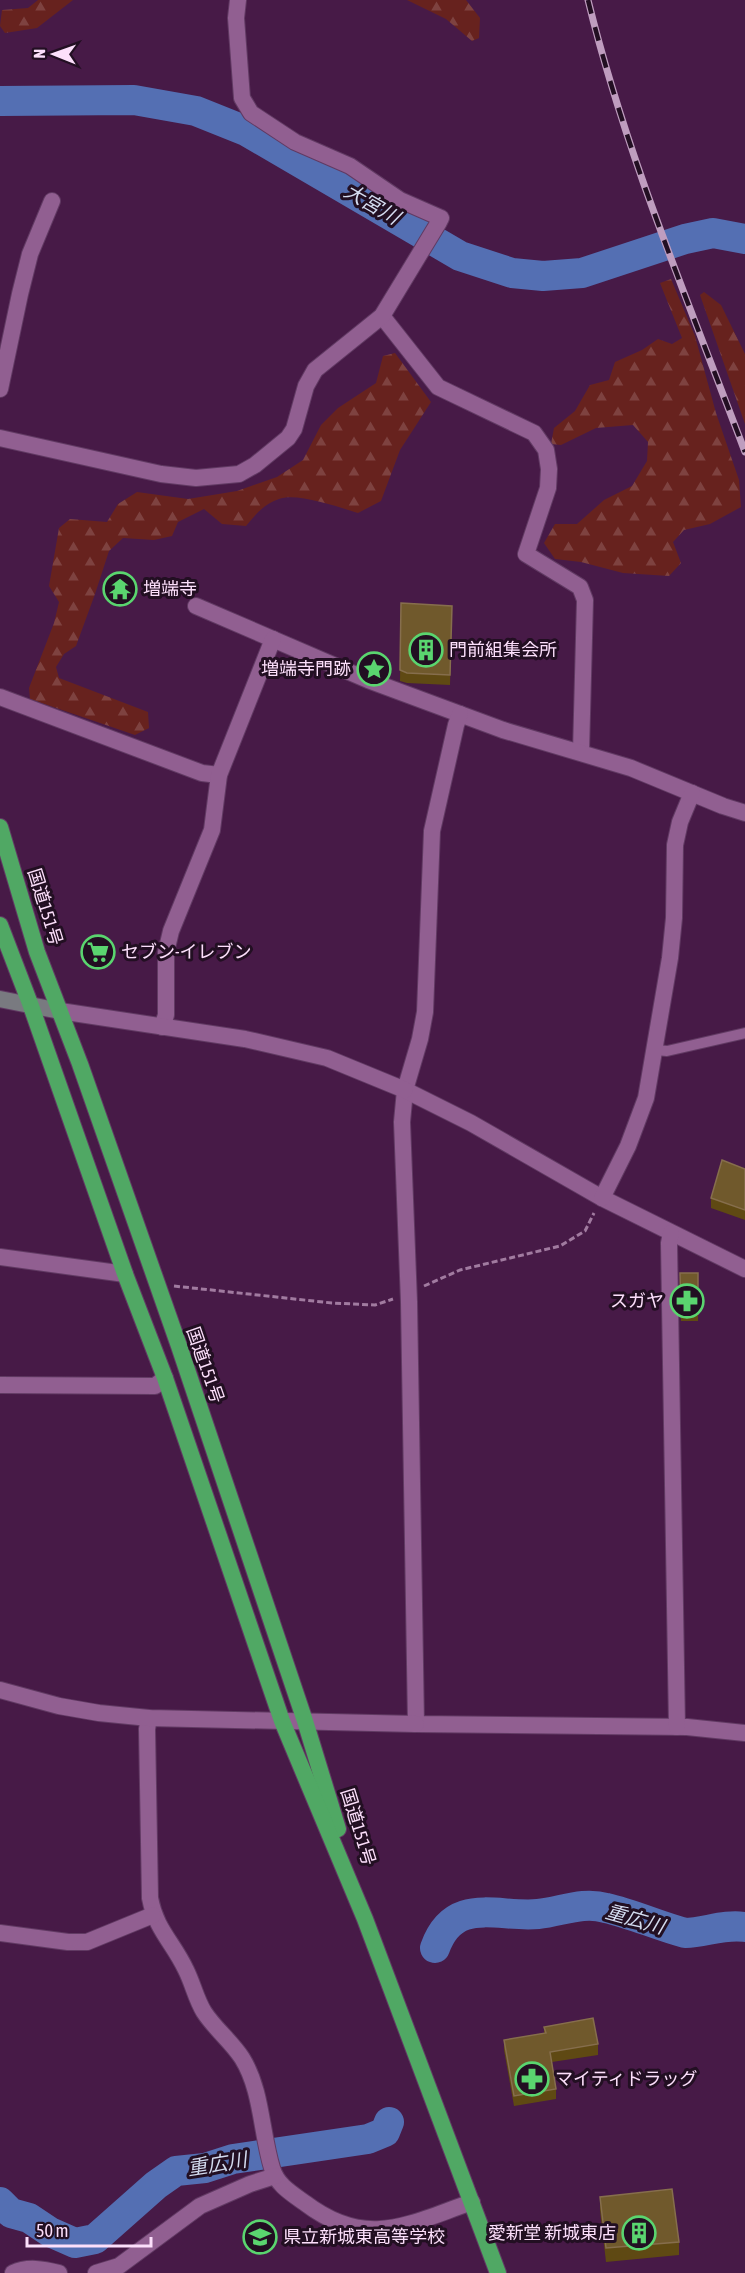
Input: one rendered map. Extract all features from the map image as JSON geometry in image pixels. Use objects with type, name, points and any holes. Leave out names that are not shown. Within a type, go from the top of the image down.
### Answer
[{"type":"highway","name":"国道151号","points":[[0,827],[37,952],[178,1346],[304,1721],[365,1919]]},
{"type":"highway","name":"国道151号","points":[[0,925],[31,1006],[125,1275],[165,1378],[282,1721],[365,1919],[498,2273]]},
{"type":"main road","points":[[0,999],[60,1011]]},
{"type":"street","points":[[0,438],[160,474],[196,478],[239,474],[255,465],[288,438],[294,429],[306,386],[315,370],[382,316],[439,222],[441,218],[400,200],[350,166],[295,142],[251,113],[242,98],[236,18],[238,0]]},
{"type":"street","points":[[0,389],[30,254],[52,201]]},
{"type":"street","points":[[382,316],[438,387],[534,433],[546,450],[549,469],[548,488],[526,554],[580,587],[585,600],[581,752]]},
{"type":"street","points":[[196,606],[368,680],[502,730],[631,768],[745,813]]},
{"type":"street","points":[[162,1027],[166,1015],[166,952],[171,931],[212,830],[219,775],[273,639]]},
{"type":"street","points":[[0,697],[202,773],[219,775]]},
{"type":"street","points":[[416,1724],[409,1302],[402,1122],[405,1090],[420,1039],[424,1012],[432,831],[460,714]]},
{"type":"street","points":[[602,1198],[628,1146],[646,1098],[670,958],[674,918],[675,845],[680,822],[692,793]]},
{"type":"street","points":[[60,1011],[245,1039],[327,1058],[405,1090],[471,1123],[602,1198],[745,1269]]},
{"type":"street","points":[[671,1233],[669,1242],[677,1727]]},
{"type":"street","points":[[0,1257],[125,1275]]},
{"type":"street","points":[[0,1385],[155,1386],[165,1378]]},
{"type":"street","points":[[0,1690],[69,1708],[149,1718],[677,1727],[745,1734]]},
{"type":"street","points":[[149,1718],[147,1729],[150,1898],[153,1915],[187,1972],[194,1994],[205,2013],[243,2060],[253,2083],[273,2171],[281,2185],[324,2217],[357,2229],[381,2230],[402,2226],[472,2202]]},
{"type":"street","points":[[0,1933],[68,1942],[87,1942],[153,1915]]},
{"type":"street","points":[[96,2273],[119,2266],[200,2206],[273,2171]]},
{"type":"street","points":[[13,2273],[39,2268],[59,2273]]},
{"type":"lane","points":[[656,1050],[666,1051],[745,1034]]},
{"type":"green space","points":[[38,0],[73,0],[37,28],[5,33],[0,26],[2,10],[28,8]]},
{"type":"green space","points":[[407,0],[466,0],[480,18],[479,38],[472,41],[446,19]]},
{"type":"green space","points":[[671,279],[695,336],[716,413],[739,480],[741,507],[710,524],[684,530],[673,542],[681,563],[669,576],[623,573],[581,562],[555,559],[544,543],[555,524],[577,524],[604,500],[632,486],[647,461],[648,442],[633,425],[596,428],[561,445],[551,444],[554,428],[575,411],[590,385],[609,380],[615,362],[642,350],[658,339],[672,344],[682,338],[660,283]]},
{"type":"green space","points":[[704,292],[721,305],[745,354],[745,424],[700,295]]},
{"type":"green space","points":[[395,353],[431,402],[400,450],[381,501],[358,513],[318,501],[286,497],[265,506],[246,526],[222,524],[204,509],[178,522],[172,536],[154,540],[123,538],[109,551],[76,646],[64,654],[56,667],[59,678],[148,712],[149,728],[135,735],[30,699],[29,688],[54,623],[59,602],[49,586],[59,528],[70,519],[107,522],[118,504],[137,492],[188,499],[237,491],[277,477],[303,460],[321,425],[338,408],[376,383],[383,356]]},
{"type":"building","name":"門前組集会所","points":[[401,603],[452,606],[450,675],[407,673],[400,670]]},
{"type":"building","points":[[722,1160],[745,1169],[745,1210],[711,1198]]},
{"type":"building","points":[[680,1273],[698,1273],[698,1314],[681,1314]]},
{"type":"building","points":[[593,2018],[598,2044],[550,2052],[556,2089],[514,2096],[504,2040],[546,2033],[544,2027]]},
{"type":"building","name":"愛新堂 新城東店","points":[[672,2189],[679,2242],[606,2248],[600,2197]]},
{"type":"waterway","name":"大宮川","points":[[0,101],[134,100],[196,111],[246,131],[460,256],[512,273],[543,276],[582,273],[685,239],[713,233],[745,239]]},
{"type":"waterway","name":"重広川","points":[[435,1948],[443,1931],[453,1921],[465,1915],[479,1913],[538,1914],[580,1906],[597,1906],[626,1913],[685,1933],[745,1927]]},
{"type":"waterway","name":"重広川","points":[[0,2202],[11,2213],[29,2218],[50,2232],[75,2243],[95,2239],[156,2185],[176,2171],[205,2168],[233,2159],[368,2139],[385,2132],[389,2122]]},
{"type":"railway","points":[[588,0],[603,58],[640,172],[745,452]]},
{"type":"place","name":"増端寺","points":[[120,589]]},
{"type":"place","name":"門前組集会所","points":[[426,650]]},
{"type":"place","name":"増端寺門跡","points":[[374,669]]},
{"type":"place","name":"セブン-イレブン","points":[[98,952]]},
{"type":"place","name":"スガヤ","points":[[687,1301]]},
{"type":"place","name":"マイティドラッグ","points":[[532,2079]]},
{"type":"place","name":"愛新堂 新城東店","points":[[639,2233]]},
{"type":"place","name":"県立新城東高等学校","points":[[260,2237]]}]
